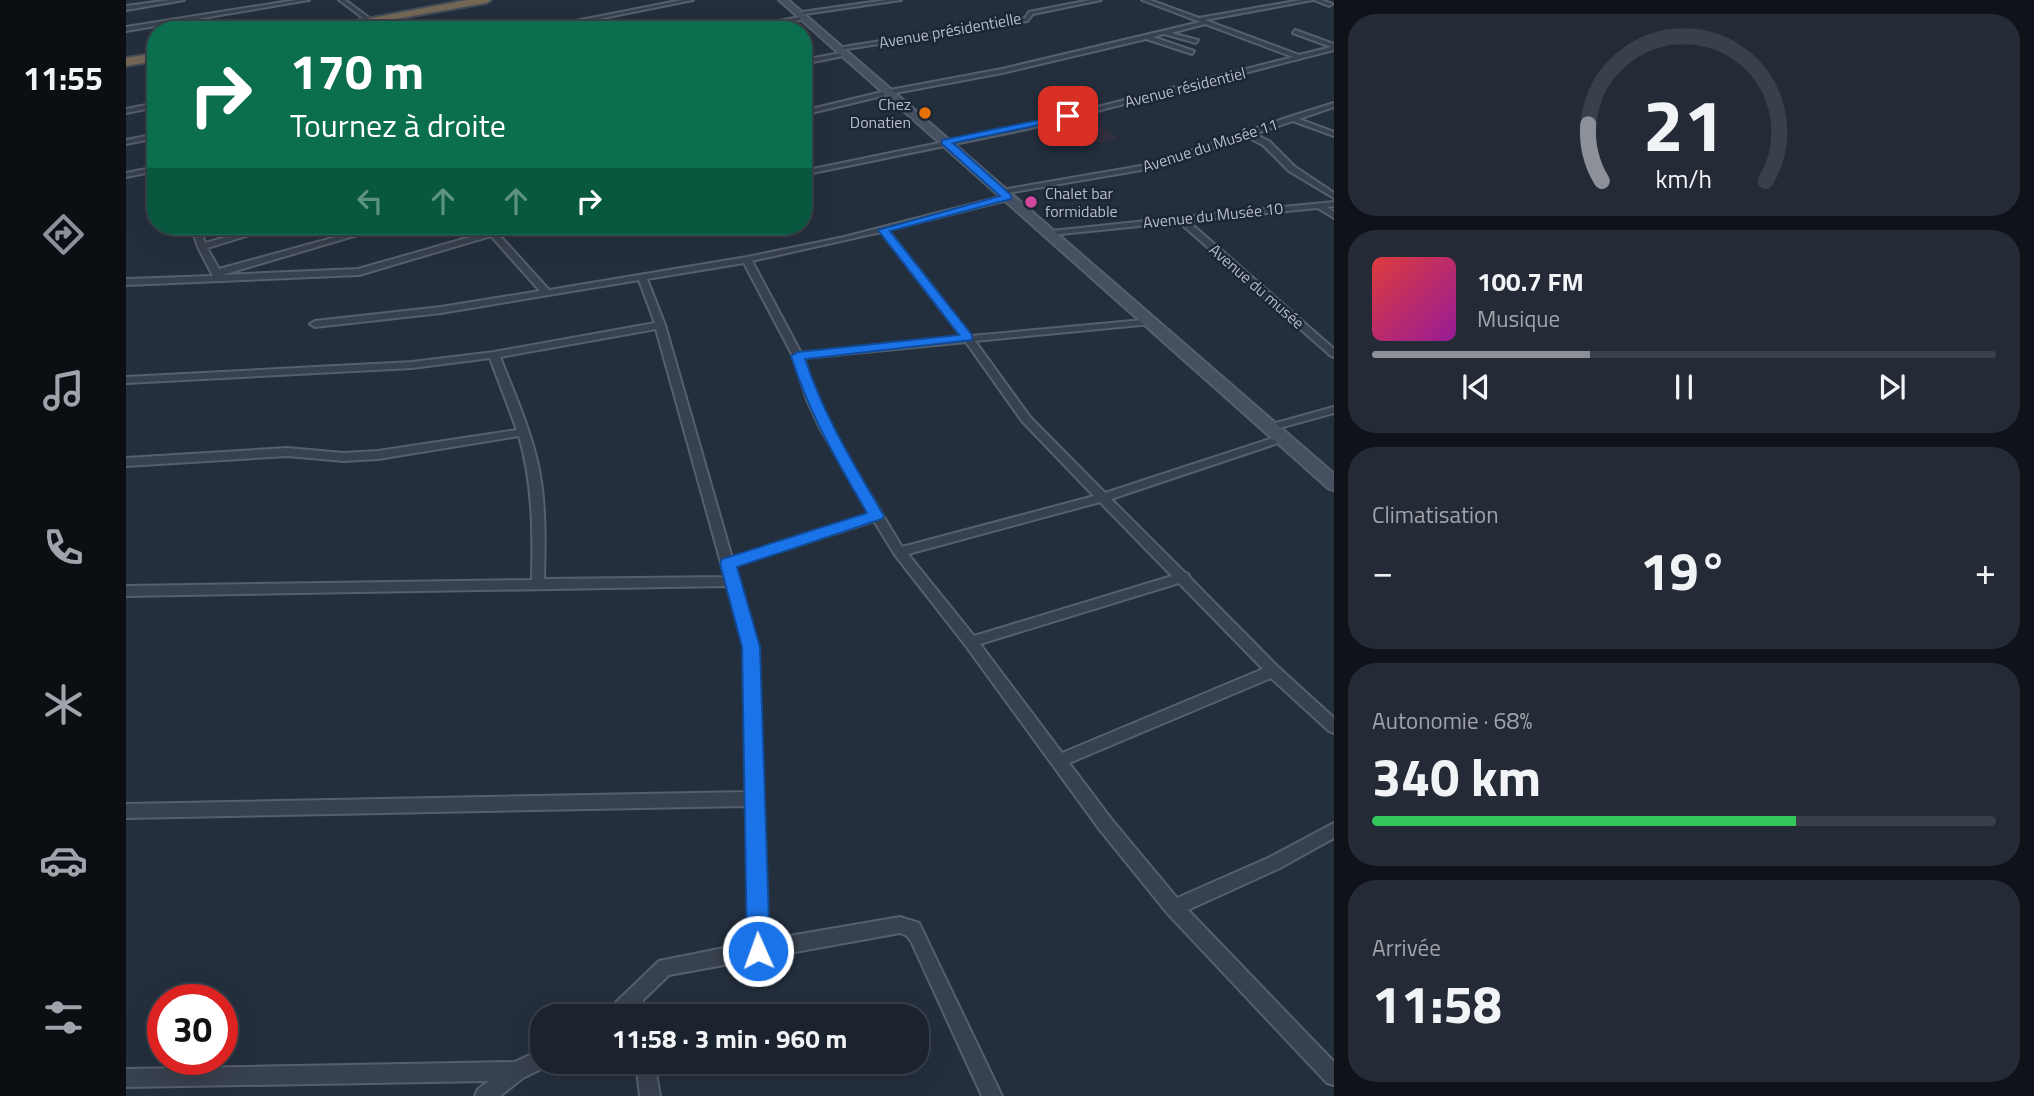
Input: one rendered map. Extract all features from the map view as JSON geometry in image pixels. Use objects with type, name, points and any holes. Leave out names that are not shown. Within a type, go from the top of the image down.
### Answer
[{"type":"highway","points":[[363,21],[486,0]]},
{"type":"highway","points":[[126,62],[147,58]]},
{"type":"street","points":[[126,8],[181,0]]},
{"type":"street","points":[[176,21],[306,0]]},
{"type":"street","points":[[342,0],[369,20]]},
{"type":"street","points":[[580,21],[690,0]]},
{"type":"street","points":[[783,0],[807,21]]},
{"type":"street","points":[[779,21],[898,0]]},
{"type":"street","name":"Avenue présidentielle","points":[[843,51],[1027,19],[1029,13],[1098,0]]},
{"type":"street","points":[[1145,0],[1300,57]]},
{"type":"street","points":[[1284,0],[1296,4]]},
{"type":"street","points":[[812,111],[890,92],[985,75],[1201,22],[1310,0]]},
{"type":"street","points":[[1317,0],[1329,4]]},
{"type":"street","points":[[812,25],[1334,484]]},
{"type":"street","points":[[126,29],[147,26]]},
{"type":"street","points":[[1165,32],[1196,41]]},
{"type":"street","points":[[1295,32],[1334,47]]},
{"type":"street","points":[[1146,37],[1192,52]]},
{"type":"street","points":[[1322,51],[1334,47]]},
{"type":"street","points":[[812,60],[843,51]]},
{"type":"street","points":[[1322,51],[1334,55]]},
{"type":"street","name":"Avenue résidentiel","points":[[812,171],[1027,127],[1322,51]]},
{"type":"street","name":"Avenue du Musée 11","points":[[1005,195],[1145,168],[1334,105]]},
{"type":"street","points":[[126,111],[147,106]]},
{"type":"street","points":[[1291,118],[1333,134]]},
{"type":"street","points":[[1247,134],[1266,144],[1292,169],[1334,196]]},
{"type":"street","points":[[126,142],[147,138]]},
{"type":"street","points":[[126,176],[147,171]]},
{"type":"street","points":[[315,324],[433,312],[747,260],[883,230],[1005,195]]},
{"type":"street","name":"Avenue du Musée 10","points":[[1051,233],[1334,204]]},
{"type":"street","points":[[1319,205],[1334,216]]},
{"type":"street","name":"Avenue du musée","points":[[1180,218],[1334,354]]},
{"type":"street","points":[[883,230],[968,338],[1027,419],[1273,671],[1334,727]]},
{"type":"street","points":[[198,235],[218,274]]},
{"type":"street","points":[[202,247],[244,235]]},
{"type":"street","points":[[218,274],[353,235]]},
{"type":"street","points":[[126,282],[218,274],[359,272],[471,235]]},
{"type":"street","points":[[494,235],[546,292]]},
{"type":"street","points":[[747,260],[798,356],[812,400],[825,428],[899,552],[971,642],[1106,825],[1174,908],[1334,1076]]},
{"type":"street","points":[[642,276],[660,325],[751,647],[758,951]]},
{"type":"street","points":[[798,356],[1151,321]]},
{"type":"street","points":[[126,380],[389,367],[494,355],[660,325]]},
{"type":"street","points":[[494,355],[524,432],[533,466],[537,503],[538,583]]},
{"type":"street","points":[[1272,427],[1334,410]]},
{"type":"street","points":[[126,462],[287,452],[344,457],[379,455],[524,432]]},
{"type":"street","points":[[899,552],[1104,497],[1283,438]]},
{"type":"street","points":[[728,564],[876,516]]},
{"type":"street","points":[[971,642],[1184,577]]},
{"type":"street","points":[[126,591],[734,581]]},
{"type":"street","points":[[1059,761],[1273,671]]},
{"type":"street","points":[[127,813],[753,799]]},
{"type":"street","points":[[1174,908],[1274,863],[1334,830]]},
{"type":"street","points":[[627,1004],[665,967],[900,925],[913,929],[992,1096]]},
{"type":"street","points":[[634,997],[635,1004]]},
{"type":"street","points":[[485,1096],[516,1071],[530,1064]]},
{"type":"street","points":[[126,1078],[516,1071]]},
{"type":"street","points":[[647,1074],[650,1096]]},
{"type":"shaded area","points":[[1085,115],[1118,138],[1098,143],[1087,136],[1079,137],[1055,121]]},
{"type":"place","name":"Chez Donatien","points":[[925,113]]},
{"type":"place","name":"Chalet bar formidable","points":[[1031,202]]},
{"type":"route","points":[[758,951],[751,647],[728,564],[876,516],[825,428],[812,400],[798,356],[968,338],[883,230],[1008,197],[946,142],[1027,127],[1068,116]]}]
